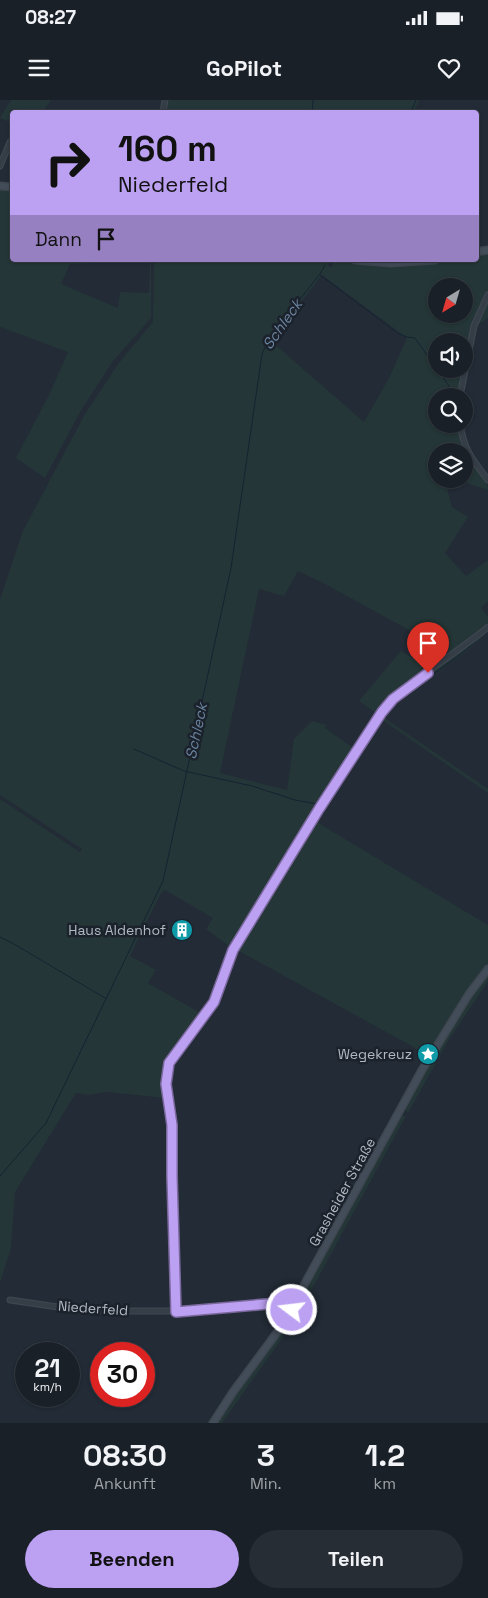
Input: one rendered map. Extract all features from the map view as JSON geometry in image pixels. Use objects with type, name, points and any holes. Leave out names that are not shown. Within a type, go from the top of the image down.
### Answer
[{"type":"street","points":[[0,166],[10,142]]},
{"type":"street","points":[[379,262],[406,262]]},
{"type":"street","points":[[462,388],[474,326],[488,295]]},
{"type":"street","points":[[462,433],[468,453],[488,480]]},
{"type":"street","points":[[176,1312],[172,1125],[166,1084],[169,1063],[214,1002],[233,950],[319,809],[382,712],[393,699],[470,642],[488,626]]},
{"type":"street","name":"Grasheider Straße","points":[[213,1423],[292,1310],[422,1070],[456,1015],[488,969]]},
{"type":"street","name":"Niederfeld","points":[[10,1300],[85,1311],[176,1312],[278,1303],[292,1310]]},
{"type":"shaded area","points":[[11,100],[51,100],[44,110],[10,110],[10,122],[0,118]]},
{"type":"shaded area","points":[[168,100],[419,100],[415,110],[166,110]]},
{"type":"shaded area","points":[[0,189],[10,190],[10,262],[98,262],[70,264],[61,284],[118,308],[120,292],[149,293],[151,262],[151,318],[113,361],[80,412],[45,478],[16,458],[50,393],[68,352],[0,327]]},
{"type":"shaded area","points":[[488,253],[488,291],[473,323],[473,278],[428,278],[428,323],[473,323],[470,333],[428,333],[428,378],[461,378],[459,388],[428,388],[428,433],[460,433],[462,443],[428,443],[428,488],[448,488],[452,507],[468,517],[445,553],[466,576],[488,560],[488,601],[481,608],[488,616],[488,622],[451,653],[298,571],[284,596],[259,589],[220,773],[287,790],[294,739],[312,721],[327,725],[325,728],[356,750],[320,803],[232,948],[206,929],[213,918],[165,890],[161,893],[130,956],[156,970],[148,983],[202,1014],[166,1062],[163,1073],[165,1098],[107,1092],[89,1095],[76,1093],[15,1192],[11,1248],[0,1283],[0,799],[80,852],[82,849],[0,795],[0,600],[23,531],[85,414],[118,364],[153,322],[154,262],[329,262],[328,266],[332,267],[333,262],[404,265],[479,262],[479,254]],"holes":[[[322,275],[407,338],[389,378],[364,422],[271,341]]]},
{"type":"shaded area","points":[[488,300],[488,318],[476,326]]},
{"type":"shaded area","points":[[473,462],[484,476],[488,490],[473,485]]},
{"type":"shaded area","points":[[484,631],[486,633],[461,655],[400,698],[383,717],[381,716],[397,698],[410,687],[460,652]]},
{"type":"shaded area","points":[[401,651],[431,668],[379,715],[359,701]]},
{"type":"shaded area","points":[[383,717],[488,789],[488,793],[381,719]]},
{"type":"shaded area","points":[[315,821],[488,925],[488,966],[465,997],[428,1055],[237,950],[241,940]]},
{"type":"shaded area","points":[[488,972],[488,981],[448,1041],[408,1113],[404,1107],[447,1031]]},
{"type":"shaded area","points":[[425,1058],[292,1305],[288,1306]]},
{"type":"shaded area","points":[[400,1115],[406,1116],[295,1320],[222,1423],[216,1423],[290,1317]]},
{"type":"shaded area","points":[[285,1313],[285,1316],[211,1423],[207,1423],[262,1348]]},
{"type":"waterway","points":[[312,110],[313,100]]},
{"type":"waterway","name":"Schleck","points":[[412,110],[416,100]]},
{"type":"waterway","name":"Schleck","points":[[0,1176],[46,1123],[163,881],[231,568],[262,354],[269,338],[320,274],[325,265]]},
{"type":"waterway","points":[[320,275],[399,334],[415,338],[428,357]]},
{"type":"waterway","points":[[443,378],[450,388]]},
{"type":"waterway","points":[[473,457],[488,476]]},
{"type":"waterway","points":[[383,716],[399,698],[459,655],[484,633]]},
{"type":"waterway","points":[[134,749],[184,771],[252,786],[295,800],[317,804],[347,762]]},
{"type":"waterway","points":[[0,937],[105,998]]},
{"type":"place","name":"Haus Aldenhof","points":[[182,930]]},
{"type":"place","name":"Wegekreuz","points":[[428,1054]]},
{"type":"route","points":[[292,1310],[278,1303],[176,1312],[172,1125],[166,1084],[169,1063],[214,1002],[233,950],[319,809],[382,712],[393,699],[428,673]]}]
